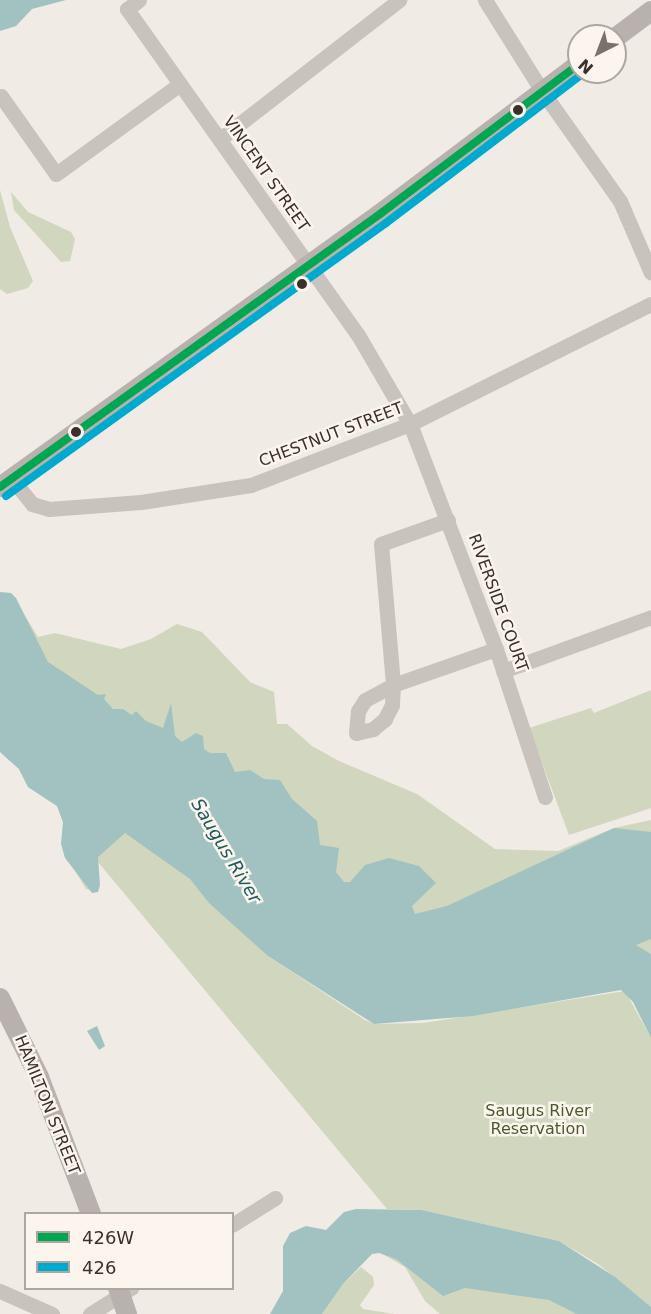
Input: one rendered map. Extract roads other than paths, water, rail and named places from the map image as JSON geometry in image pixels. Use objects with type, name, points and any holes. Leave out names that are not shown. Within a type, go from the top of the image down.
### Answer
[{"type":"main road","points":[[627,29],[651,11]]},
{"type":"main road","points":[[6,483],[308,265],[567,73]]},
{"type":"main road","name":"HAMILTON STREET","points":[[0,998],[39,1077],[90,1212]]},
{"type":"main road","points":[[123,1291],[128,1314]]},
{"type":"street","points":[[219,139],[399,0]]},
{"type":"street","points":[[485,0],[543,91],[620,201],[651,273]]},
{"type":"street","name":"VINCENT STREET","points":[[133,4],[180,84],[358,335],[410,424]]},
{"type":"street","points":[[0,96],[56,174],[180,84]]},
{"type":"street","name":"CHESTNUT STREET","points":[[6,483],[27,500],[43,508],[204,494],[275,478],[410,424],[651,304]]},
{"type":"street","name":"RIVERSIDE COURT","points":[[410,424],[496,649],[545,797]]},
{"type":"street","points":[[448,520],[381,544],[393,685],[496,649]]},
{"type":"street","points":[[503,670],[651,617]]},
{"type":"street","points":[[234,1224],[275,1198]]},
{"type":"street","points":[[0,1291],[51,1314]]},
{"type":"street","points":[[90,1314],[123,1291]]},
{"type":"water","points":[[0,0],[66,0],[32,9],[16,26],[0,31]]},
{"type":"water","name":"Saugus River","points":[[0,592],[11,593],[16,598],[48,662],[98,695],[106,694],[104,699],[113,709],[123,709],[132,715],[136,711],[146,721],[163,728],[171,703],[175,736],[182,742],[196,733],[203,736],[204,749],[210,753],[226,753],[235,772],[250,770],[264,779],[280,780],[292,799],[317,821],[320,845],[339,848],[336,872],[344,882],[350,882],[365,865],[389,858],[419,866],[436,883],[412,906],[415,914],[447,906],[614,828],[651,832],[651,939],[636,945],[651,954],[651,1038],[633,1002],[621,990],[473,1016],[374,1024],[268,956],[209,903],[190,879],[125,833],[98,857],[100,885],[98,892],[92,893],[65,858],[61,844],[63,822],[57,806],[28,787],[19,769],[0,752]]},
{"type":"water","points":[[97,1026],[105,1046],[99,1050],[87,1031]]},
{"type":"water","points":[[356,1209],[422,1210],[559,1241],[615,1277],[651,1307],[651,1314],[577,1314],[549,1300],[465,1288],[443,1296],[396,1259],[379,1253],[372,1254],[343,1284],[322,1314],[270,1314],[283,1291],[283,1246],[290,1233],[306,1226],[326,1230],[344,1212]]},
{"type":"park label","name":"Saugus River Reservation","points":[[538,1120]]}]
